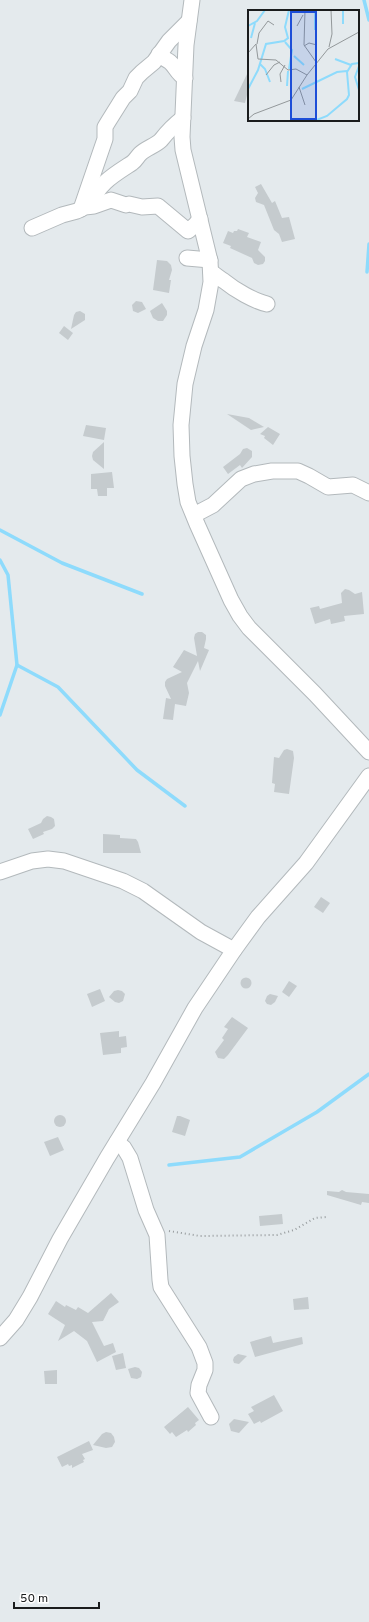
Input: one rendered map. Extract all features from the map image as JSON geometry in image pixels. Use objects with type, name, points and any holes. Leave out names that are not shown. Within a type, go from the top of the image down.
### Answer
[{"type":"street","points":[[192,0],[185,78],[183,150],[206,244],[211,282],[206,310],[194,346],[185,384],[181,424],[182,456],[188,502],[231,600],[240,616],[260,639],[315,694],[369,752]]},
{"type":"street","points":[[85,208],[105,139],[105,127],[123,98],[130,91],[136,78],[154,62],[169,41],[189,21]]},
{"type":"street","points":[[159,54],[172,64],[180,76],[185,78]]},
{"type":"street","points":[[85,208],[105,182],[124,167],[132,163],[140,153],[161,140],[164,134],[183,118]]},
{"type":"street","points":[[32,228],[111,200],[126,205],[129,204],[142,207],[158,206],[188,230],[186,232],[196,236],[206,244]]},
{"type":"street","points":[[188,230],[200,219]]},
{"type":"street","points":[[188,258],[210,266],[223,281],[247,296],[267,304]]},
{"type":"street","points":[[194,515],[213,505],[241,479],[254,474],[272,471],[298,471],[328,487],[332,488],[353,485],[369,493]]},
{"type":"street","points":[[0,1338],[16,1320],[30,1297],[60,1238],[153,1083],[195,1008],[258,917],[306,863],[369,776]]},
{"type":"street","points":[[0,872],[32,861],[48,859],[64,861],[123,881],[143,891],[201,932],[234,950]]},
{"type":"street","points":[[117,1142],[124,1148],[130,1158],[146,1210],[157,1235],[161,1287],[199,1346],[203,1356],[205,1370],[199,1385],[198,1393],[211,1417]]},
{"type":"path","points":[[154,1228],[200,1236],[277,1235],[294,1230],[315,1218],[327,1217]]},
{"type":"building","points":[[248,72],[248,91],[245,103],[234,101]]},
{"type":"building","points":[[261,184],[272,203],[275,201],[282,218],[289,217],[295,239],[282,242],[279,234],[274,230],[264,205],[256,202],[255,198],[258,193],[255,187]]},
{"type":"building","points":[[238,229],[249,233],[247,237],[261,242],[258,250],[265,257],[263,264],[258,265],[254,263],[252,258],[230,248],[231,246],[223,243],[228,231],[233,233]]},
{"type":"building","points":[[157,260],[167,261],[171,265],[172,270],[169,280],[171,280],[169,293],[153,290]]},
{"type":"building","points":[[136,301],[142,302],[146,309],[138,313],[133,311],[132,305]]},
{"type":"building","points":[[162,303],[167,311],[167,315],[163,321],[158,321],[153,318],[150,311]]},
{"type":"building","points":[[80,311],[85,314],[85,320],[71,329],[74,315],[76,312]]},
{"type":"building","points":[[64,326],[73,333],[68,340],[59,333]]},
{"type":"building","points":[[227,414],[249,418],[264,427],[251,430]]},
{"type":"building","points":[[86,425],[106,428],[104,440],[83,436]]},
{"type":"building","points":[[268,427],[280,434],[273,445],[264,438],[265,436],[260,434]]},
{"type":"building","points":[[104,442],[104,469],[93,460],[92,456],[93,452]]},
{"type":"building","points":[[247,448],[252,451],[252,457],[242,468],[240,465],[228,474],[223,467],[240,454],[243,449]]},
{"type":"building","points":[[112,472],[114,488],[107,488],[107,496],[98,496],[97,489],[91,489],[91,474]]},
{"type":"building","points":[[345,589],[355,594],[362,592],[364,614],[344,616],[345,621],[331,624],[330,619],[315,624],[310,608],[319,606],[320,609],[342,603],[341,593]]},
{"type":"building","points":[[202,632],[206,635],[204,648],[209,650],[200,671],[198,661],[187,683],[189,693],[186,706],[175,704],[173,720],[163,719],[166,698],[171,699],[165,686],[165,682],[167,679],[182,672],[173,667],[184,650],[197,656],[194,638],[195,634]]},
{"type":"building","points":[[287,749],[293,751],[294,758],[289,794],[274,792],[275,784],[272,783],[274,757],[279,758],[284,750]]},
{"type":"building","points":[[47,816],[54,819],[55,826],[52,829],[43,832],[44,834],[33,839],[28,829],[41,823]]},
{"type":"building","points":[[103,834],[120,835],[120,838],[136,839],[141,853],[103,853]]},
{"type":"building","points":[[321,897],[330,903],[323,913],[314,907]]},
{"type":"building","points":[[244,978],[248,978],[250,979],[250,987],[244,988],[241,985],[241,981]]},
{"type":"building","points":[[289,981],[297,986],[289,997],[282,992]]},
{"type":"building","points":[[100,989],[105,1001],[92,1007],[87,994]]},
{"type":"building","points":[[118,990],[125,994],[123,1001],[119,1003],[115,1002],[109,997],[114,991]]},
{"type":"building","points":[[270,994],[278,996],[275,1002],[271,1005],[267,1004],[265,1001],[267,996]]},
{"type":"building","points":[[232,1017],[248,1028],[224,1059],[218,1058],[215,1052],[224,1040],[222,1038],[228,1029],[224,1027]]},
{"type":"building","points":[[119,1031],[119,1037],[126,1036],[127,1047],[121,1048],[121,1053],[103,1055],[100,1033]]},
{"type":"building","points":[[58,1115],[62,1115],[66,1121],[62,1127],[58,1127],[54,1123],[54,1119]]},
{"type":"building","points":[[177,1116],[190,1120],[185,1136],[172,1132]]},
{"type":"building","points":[[58,1137],[64,1150],[50,1156],[44,1142]]},
{"type":"building","points":[[342,1190],[346,1192],[369,1194],[369,1203],[362,1202],[361,1205],[327,1195],[327,1191],[339,1192]]},
{"type":"building","points":[[282,1214],[283,1224],[260,1226],[259,1216]]},
{"type":"building","points":[[111,1293],[119,1302],[109,1309],[103,1321],[92,1322],[104,1346],[113,1343],[116,1352],[97,1362],[87,1341],[74,1331],[58,1341],[65,1325],[48,1314],[56,1301],[65,1307],[66,1305],[76,1310],[78,1307],[88,1313]]},
{"type":"building","points":[[308,1297],[309,1309],[294,1310],[293,1299]]},
{"type":"building","points":[[271,1336],[273,1343],[302,1337],[303,1344],[255,1357],[250,1342]]},
{"type":"building","points":[[123,1353],[126,1368],[116,1370],[112,1356]]},
{"type":"building","points":[[238,1354],[247,1356],[239,1364],[234,1363],[233,1360]]},
{"type":"building","points":[[135,1367],[139,1368],[142,1372],[141,1377],[137,1379],[131,1378],[128,1369]]},
{"type":"building","points":[[57,1370],[57,1384],[45,1384],[44,1371]]},
{"type":"building","points":[[274,1395],[283,1411],[261,1423],[260,1421],[254,1424],[248,1414],[254,1411],[251,1407]]},
{"type":"building","points":[[188,1407],[199,1420],[195,1423],[196,1425],[188,1432],[187,1430],[176,1437],[172,1432],[170,1434],[164,1427]]},
{"type":"building","points":[[234,1419],[249,1422],[239,1433],[231,1431],[229,1424]]},
{"type":"building","points":[[106,1432],[111,1433],[114,1437],[115,1442],[112,1447],[106,1448],[93,1445],[102,1434]]},
{"type":"building","points":[[89,1441],[93,1450],[82,1454],[85,1459],[83,1460],[84,1462],[72,1468],[72,1465],[69,1466],[68,1464],[62,1467],[57,1457]]},
{"type":"waterway","points":[[364,0],[369,20]]},
{"type":"waterway","points":[[367,272],[369,244]]},
{"type":"waterway","points":[[0,530],[62,563],[142,594]]},
{"type":"waterway","points":[[0,560],[8,575],[17,665],[0,715]]},
{"type":"waterway","points":[[17,665],[58,687],[137,770],[185,806]]},
{"type":"waterway","points":[[169,1165],[240,1157],[317,1112],[369,1074]]}]
